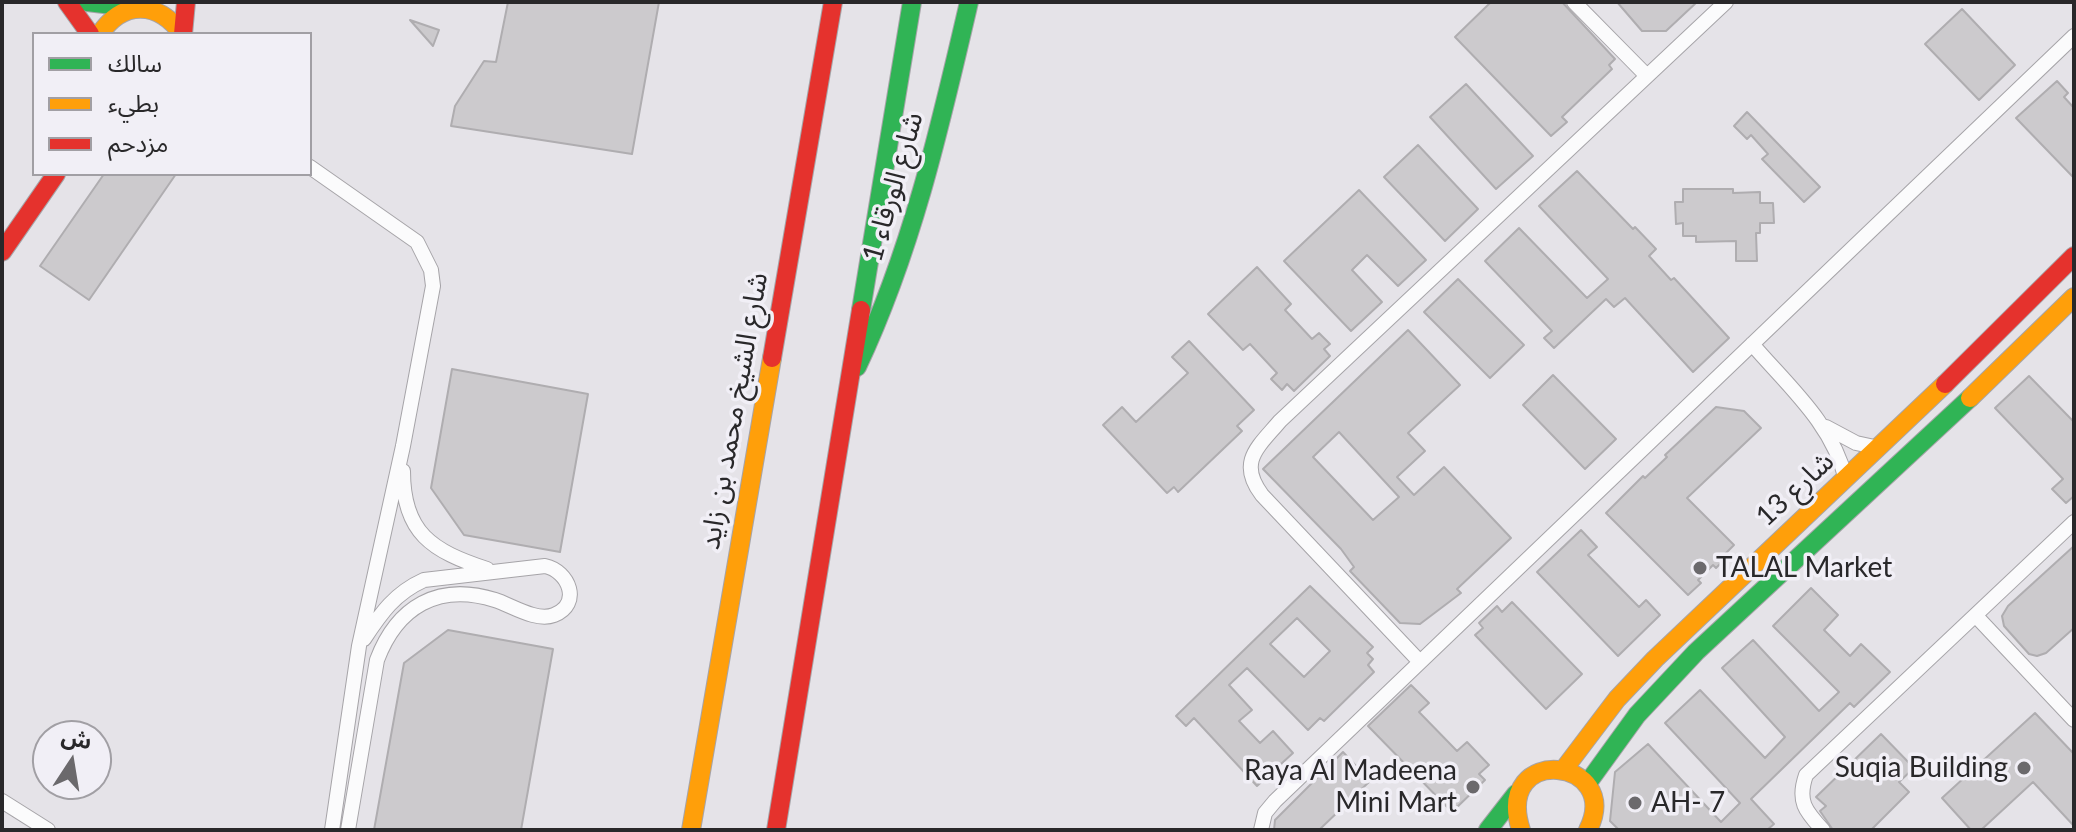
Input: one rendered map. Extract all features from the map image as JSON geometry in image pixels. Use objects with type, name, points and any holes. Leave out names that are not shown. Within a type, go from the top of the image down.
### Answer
[{"type":"main road","points":[[67,2],[89,32]]},
{"type":"main road","points":[[87,2],[155,7],[167,14],[181,32]]},
{"type":"main road","points":[[183,32],[186,2]]},
{"type":"main road","name":"شارع الشيخ محمد بن زايد","points":[[691,830],[833,2]]},
{"type":"main road","points":[[776,830],[912,2]]},
{"type":"main road","name":"شارع الورقاء 1","points":[[851,380],[887,304],[915,225],[969,2]]},
{"type":"main road","points":[[101,32],[109,18],[139,4]]},
{"type":"main road","points":[[2,252],[55,176]]},
{"type":"main road","name":"شارع 13","points":[[1564,769],[1598,722],[1635,679],[1846,480],[2074,256]]},
{"type":"main road","name":"شارع 13","points":[[1587,784],[1624,729],[1665,684],[1918,450],[2074,297]]},
{"type":"main road","points":[[675,830],[704,746]]},
{"type":"main road","points":[[1488,830],[1522,784],[1537,772],[1555,768],[1564,769],[1587,784],[1594,800],[1593,826]]},
{"type":"main road","points":[[1517,792],[1515,816],[1521,830]]},
{"type":"street","points":[[1574,2],[1647,76]]},
{"type":"street","points":[[1420,662],[1262,495],[1252,482],[1250,466],[1254,450],[1280,421],[1726,2]]},
{"type":"street","points":[[1261,830],[1265,813],[1275,801],[2074,36]]},
{"type":"street","points":[[312,168],[417,242],[431,270],[433,286],[403,446],[359,646],[332,830]]},
{"type":"street","points":[[1752,344],[1823,425],[1838,451],[1846,480]]},
{"type":"street","points":[[1823,425],[1844,438],[1879,448]]},
{"type":"street","points":[[403,446],[405,500],[412,520],[424,538],[441,552],[494,571]]},
{"type":"street","points":[[1823,830],[1804,806],[1801,790],[1806,775],[2074,522]]},
{"type":"street","points":[[348,830],[377,660],[385,637],[401,618],[421,604],[444,595],[469,594],[543,616],[555,615],[564,608],[569,598],[569,586],[565,576],[545,566],[424,580],[392,600],[359,646]]},
{"type":"street","points":[[1976,616],[2074,720]]},
{"type":"street","points":[[324,830],[339,783]]},
{"type":"street","points":[[2,801],[48,830]]},
{"type":"building","points":[[508,2],[659,2],[632,154],[451,126],[455,106],[484,61],[496,62]]},
{"type":"building","points":[[1491,2],[1562,2],[1615,59],[1609,65],[1612,69],[1562,117],[1567,122],[1551,136],[1455,37]]},
{"type":"building","points":[[1617,2],[1697,2],[1666,31],[1642,31]]},
{"type":"building","points":[[1962,9],[2015,65],[1979,100],[1925,44]]},
{"type":"building","points":[[410,20],[439,30],[433,46]]},
{"type":"building","points":[[2057,81],[2068,93],[2064,97],[2074,108],[2074,178],[2016,118]]},
{"type":"building","points":[[1466,84],[1533,156],[1496,189],[1430,117]]},
{"type":"building","points":[[1747,112],[1820,187],[1804,202],[1762,159],[1768,154],[1751,135],[1747,139],[1734,126]]},
{"type":"building","points":[[1418,145],[1478,209],[1445,241],[1384,177]]},
{"type":"building","points":[[1577,171],[1656,249],[1649,256],[1671,280],[1674,278],[1729,338],[1693,372],[1625,298],[1614,307],[1606,299],[1554,348],[1544,338],[1552,331],[1485,261],[1519,228],[1587,298],[1608,279],[1539,206]]},
{"type":"building","points":[[103,176],[175,176],[89,300],[40,266]]},
{"type":"building","points":[[1683,189],[1760,192],[1760,203],[1773,203],[1774,223],[1760,223],[1760,233],[1756,233],[1757,261],[1736,261],[1736,241],[1696,242],[1696,236],[1683,236],[1683,223],[1676,224],[1675,202],[1683,202]]},
{"type":"building","points":[[1359,190],[1426,260],[1398,286],[1367,255],[1352,270],[1382,302],[1351,331],[1284,261]]},
{"type":"building","points":[[1257,267],[1291,304],[1285,310],[1312,339],[1319,333],[1330,344],[1324,349],[1330,356],[1294,391],[1287,384],[1282,390],[1271,379],[1277,373],[1250,344],[1243,350],[1208,314]]},
{"type":"building","points":[[1458,279],[1524,345],[1490,378],[1424,312]]},
{"type":"building","points":[[1408,330],[1460,385],[1408,433],[1425,451],[1397,477],[1414,495],[1444,467],[1511,538],[1457,589],[1461,593],[1420,624],[1400,623],[1350,571],[1354,567],[1341,549],[1263,469]],"holes":[[[1339,432],[1399,497],[1373,520],[1313,457]]]},
{"type":"building","points":[[1189,341],[1254,410],[1237,426],[1242,431],[1178,492],[1174,487],[1167,493],[1103,425],[1122,407],[1136,422],[1188,373],[1172,357]]},
{"type":"building","points":[[452,369],[588,394],[560,552],[464,535],[431,488]]},
{"type":"building","points":[[1553,375],[1616,439],[1585,469],[1523,405]]},
{"type":"building","points":[[2029,376],[2074,422],[2074,496],[2066,503],[2052,489],[2063,479],[1995,408]]},
{"type":"building","points":[[1716,407],[1744,411],[1761,428],[1687,498],[1734,545],[1723,556],[1725,559],[1716,568],[1713,565],[1688,595],[1606,513]]},
{"type":"building","points":[[1581,530],[1597,547],[1588,555],[1639,607],[1646,600],[1660,615],[1618,656],[1537,572]]},
{"type":"building","points":[[2074,546],[2074,628],[2046,653],[2037,656],[2029,654],[2004,626],[2002,616],[2008,606]]},
{"type":"building","points":[[1310,586],[1373,647],[1367,653],[1373,659],[1368,665],[1374,672],[1324,721],[1320,718],[1308,730],[1247,668],[1229,685],[1252,710],[1239,721],[1260,743],[1273,731],[1293,753],[1257,786],[1194,718],[1186,726],[1176,716]],"holes":[[[1297,618],[1330,651],[1304,677],[1270,644]]]},
{"type":"building","points":[[1811,588],[1838,615],[1824,630],[1850,656],[1861,644],[1890,672],[1854,707],[1850,703],[1751,799],[1774,824],[1767,830],[1619,830],[1610,821],[1615,772],[1648,744],[1721,822],[1740,803],[1665,723],[1700,690],[1765,758],[1785,737],[1722,668],[1753,640],[1819,711],[1839,692],[1773,626]]},
{"type":"building","points":[[1512,602],[1582,674],[1546,709],[1475,635],[1483,628],[1479,623],[1497,606],[1502,612]]},
{"type":"building","points":[[448,630],[553,649],[521,830],[374,830],[404,663]]},
{"type":"building","points":[[1411,685],[1429,703],[1419,712],[1457,751],[1467,742],[1489,765],[1479,774],[1485,780],[1452,812],[1368,726]]},
{"type":"building","name":"Suqia Building","points":[[2035,713],[2074,754],[2074,826],[2033,782],[1981,830],[1971,830],[1942,798]]},
{"type":"building","points":[[1881,734],[1914,768],[1899,782],[1909,792],[1871,830],[1833,830],[1820,811],[1826,806],[1816,797]]},
{"type":"building","points":[[1343,752],[1370,781],[1319,830],[1274,830],[1275,820]]},
{"type":"traffic: fast","points":[[87,2],[129,7]]},
{"type":"traffic: fast","points":[[861,310],[912,2]]},
{"type":"traffic: fast","points":[[857,367],[894,278],[923,188],[969,2]]},
{"type":"traffic: fast","points":[[1587,784],[1637,715],[1696,652],[1970,398]]},
{"type":"traffic: fast","points":[[1488,830],[1516,794]]},
{"type":"traffic: slow","points":[[102,32],[119,15],[141,9],[162,15],[180,32]]},
{"type":"traffic: slow","points":[[1970,398],[2074,297]]},
{"type":"traffic: slow","points":[[691,830],[772,358]]},
{"type":"traffic: slow","points":[[1564,769],[1617,699],[1655,659],[1945,384]]},
{"type":"traffic: slow","points":[[1521,830],[1517,802],[1525,783],[1539,772],[1558,770],[1575,775],[1589,787],[1594,806],[1588,830]]},
{"type":"traffic: jam","points":[[67,2],[89,32]]},
{"type":"traffic: jam","points":[[183,32],[186,2]]},
{"type":"traffic: jam","points":[[772,358],[833,2]]},
{"type":"traffic: jam","points":[[2,252],[55,176]]},
{"type":"traffic: jam","points":[[1945,384],[2074,256]]},
{"type":"traffic: jam","points":[[776,830],[861,310]]},
{"type":"place","name":"TALAL Market","points":[[1700,568]]},
{"type":"place","name":"Suqia Building","points":[[2024,768]]},
{"type":"place","name":"Raya Al Madeena Mini Mart","points":[[1473,787]]},
{"type":"place","name":"AH- 7","points":[[1635,803]]}]
